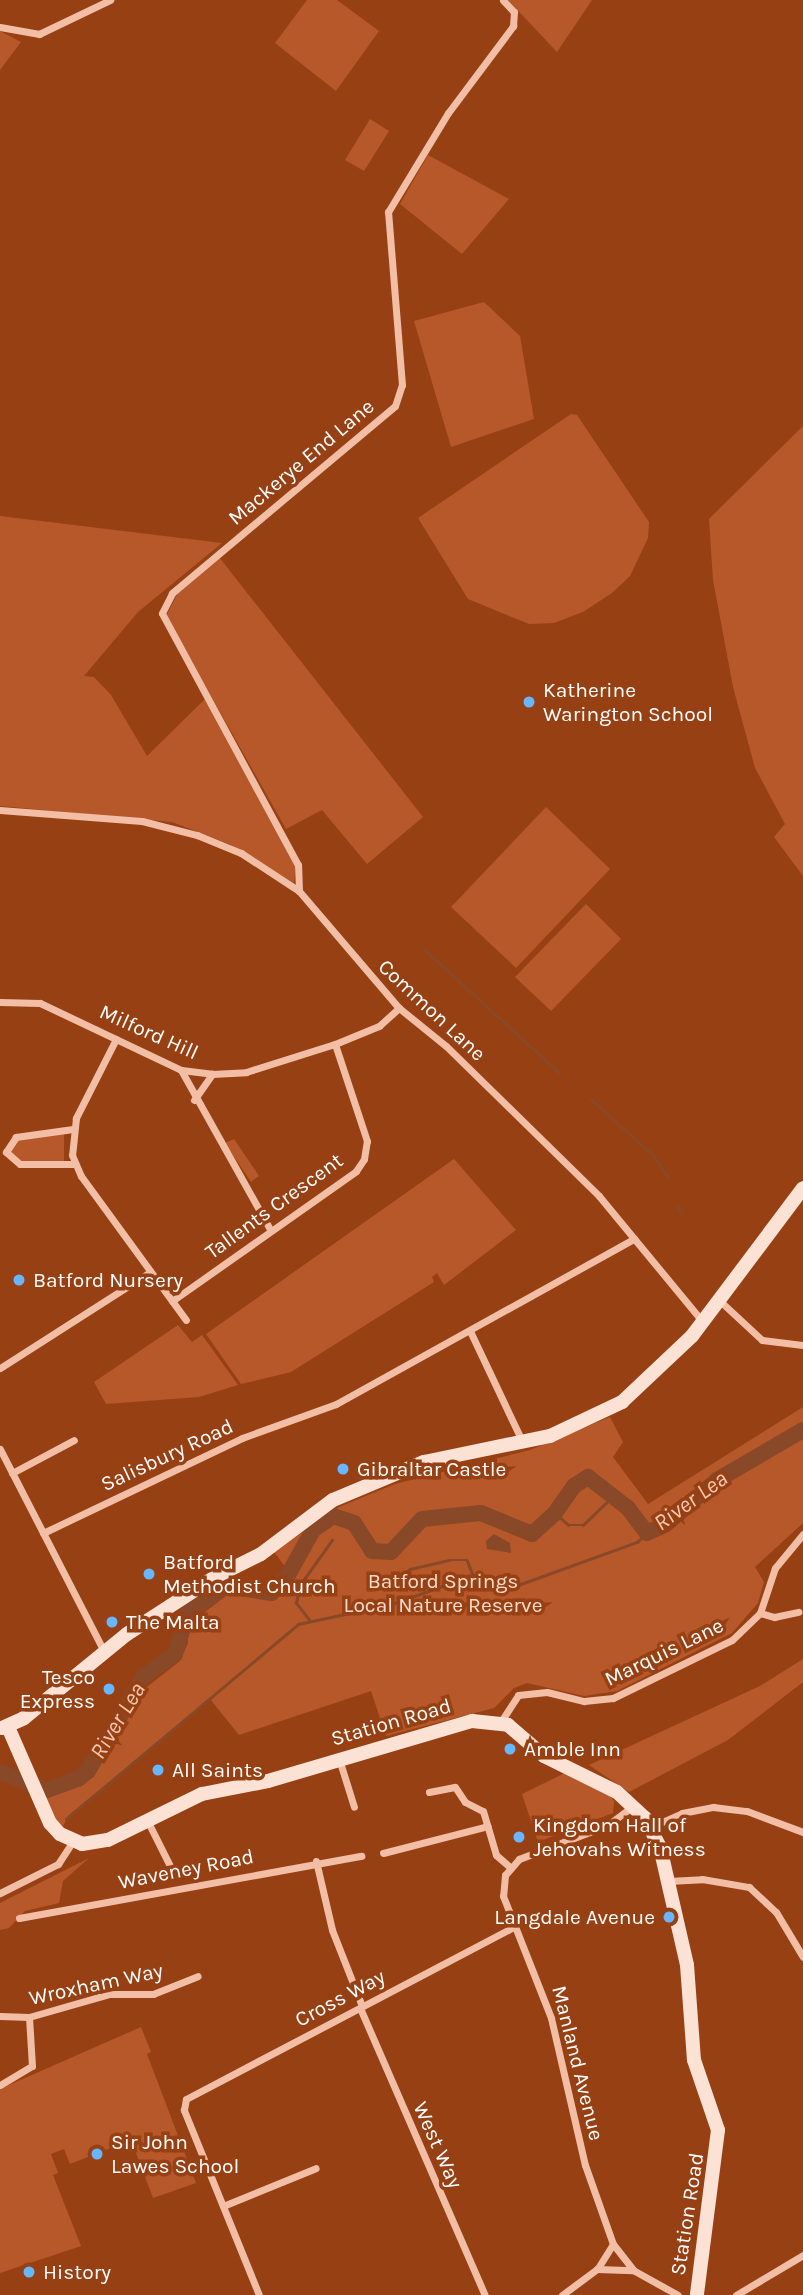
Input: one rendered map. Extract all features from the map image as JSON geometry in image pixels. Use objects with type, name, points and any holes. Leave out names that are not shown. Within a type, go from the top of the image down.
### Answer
[{"type":"main road","points":[[73,1841],[50,1823],[28,1771],[4,1727],[104,1651],[215,1577],[261,1554],[334,1500],[424,1462],[523,1443],[585,1422],[622,1402],[664,1367],[703,1322],[803,1188]]},
{"type":"main road","name":"Station Road","points":[[73,1841],[99,1844],[202,1794],[268,1781],[472,1721],[500,1723],[514,1729],[544,1756],[617,1792],[651,1827],[668,1881],[687,1965],[694,2060],[718,2130],[697,2295]]},
{"type":"street","points":[[0,27],[39,34],[110,0]]},
{"type":"street","name":"Mackerye End Lane","points":[[299,891],[298,865],[162,614],[172,593],[395,406],[402,385],[388,212],[448,113],[513,26],[514,12],[503,0]]},
{"type":"street","name":"Common Lane","points":[[0,810],[142,821],[185,831],[240,853],[299,891],[399,1008],[446,1046],[599,1196],[703,1322]]},
{"type":"street","name":"Milford Hill","points":[[0,1002],[40,1003],[181,1070],[212,1074],[246,1072],[335,1044],[379,1026],[399,1008]]},
{"type":"street","points":[[116,1039],[73,1129],[75,1164],[186,1320]]},
{"type":"street","name":"Tallents Crescent","points":[[172,1301],[356,1171],[364,1159],[367,1141],[335,1044]]},
{"type":"street","points":[[181,1070],[194,1100],[271,1231]]},
{"type":"street","points":[[194,1100],[212,1074]]},
{"type":"street","points":[[73,1129],[16,1137],[6,1152],[20,1164],[75,1164]]},
{"type":"street","name":"Salisbury Road","points":[[43,1533],[242,1438],[309,1417],[634,1239]]},
{"type":"street","points":[[0,1368],[150,1272]]},
{"type":"street","points":[[720,1301],[762,1340],[803,1345]]},
{"type":"street","points":[[470,1331],[523,1443]]},
{"type":"street","points":[[12,1473],[74,1440]]},
{"type":"street","points":[[0,1449],[104,1651]]},
{"type":"street","name":"Marquis Lane","points":[[500,1723],[512,1701],[531,1691],[584,1701],[624,1695],[732,1640],[760,1613],[775,1569],[803,1534]]},
{"type":"street","points":[[760,1613],[774,1617],[797,1612]]},
{"type":"street","points":[[339,1759],[354,1807]]},
{"type":"street","points":[[429,1792],[455,1787],[466,1802],[483,1811],[496,1855],[510,1867],[519,1859],[608,1825],[633,1806]]},
{"type":"street","points":[[651,1827],[682,1813],[713,1807],[747,1811],[803,1832]]},
{"type":"street","points":[[147,1819],[173,1872]]},
{"type":"street","points":[[383,1853],[488,1826]]},
{"type":"street","points":[[0,1893],[58,1864],[73,1841]]},
{"type":"street","name":"Waveney Road","points":[[19,1918],[316,1861],[360,1856]]},
{"type":"street","name":"West Way","points":[[316,1861],[332,1930],[361,2007],[485,2295]]},
{"type":"street","name":"Manland Avenue","points":[[510,1867],[503,1896],[551,2018],[585,2165],[613,2244],[634,2270],[678,2295]]},
{"type":"street","points":[[668,1881],[702,1879],[749,1887],[776,1912],[803,1958]]},
{"type":"street","name":"Cross Way","points":[[223,2206],[184,2102],[514,1927]]},
{"type":"street","name":"Wroxham Way","points":[[0,2016],[29,2017],[110,1994],[153,1994],[198,1976]]},
{"type":"street","points":[[0,2085],[32,2066],[29,2017]]},
{"type":"street","points":[[259,2295],[223,2206],[316,2168]]},
{"type":"street","points":[[562,2295],[597,2269],[613,2244]]},
{"type":"street","points":[[736,2295],[803,2255]]},
{"type":"street","points":[[597,2269],[634,2270]]},
{"type":"green space","points":[[307,0],[337,0],[379,31],[336,91],[275,43]]},
{"type":"green space","points":[[508,0],[592,0],[557,52]]},
{"type":"green space","points":[[0,31],[21,42],[0,70]]},
{"type":"green space","points":[[370,119],[389,131],[364,171],[345,160]]},
{"type":"green space","points":[[428,155],[509,199],[462,254],[400,204]]},
{"type":"green space","points":[[484,302],[520,336],[534,419],[451,447],[414,321]]},
{"type":"green space","points":[[571,414],[577,415],[649,522],[648,538],[630,576],[612,593],[583,612],[554,623],[529,624],[468,599],[418,518]]},
{"type":"green space","points":[[803,426],[803,876],[774,837],[785,824],[755,768],[733,687],[713,580],[709,519]]},
{"type":"green space","points":[[0,516],[222,543],[138,612],[84,676],[94,677],[111,695],[147,756],[206,698],[296,868],[294,883],[229,844],[172,822],[0,806]]},
{"type":"green space","points":[[219,557],[423,817],[367,864],[322,810],[286,829],[166,616],[179,591]]},
{"type":"green space","points":[[546,807],[610,869],[516,968],[451,907]]},
{"type":"green space","points":[[586,904],[621,939],[551,1011],[515,977]]},
{"type":"green space","points":[[64,1134],[64,1162],[18,1161],[11,1156],[10,1146],[17,1140]]},
{"type":"green space","points":[[234,1139],[259,1176],[251,1182],[225,1143]]},
{"type":"green space","points":[[454,1159],[516,1230],[444,1285],[437,1273],[432,1277],[434,1282],[291,1372],[241,1384],[206,1334]]},
{"type":"green space","points":[[178,1325],[192,1342],[202,1335],[238,1385],[199,1397],[106,1404],[94,1382]]},
{"type":"green space","name":"Batford Springs Local Nature Reserve","points":[[803,1407],[803,1523],[755,1567],[764,1582],[758,1603],[732,1633],[617,1691],[584,1696],[527,1683],[514,1688],[494,1708],[386,1736],[371,1691],[239,1735],[210,1699],[69,1815],[63,1826],[57,1822],[43,1794],[73,1785],[92,1771],[138,1694],[180,1661],[188,1643],[187,1626],[227,1595],[265,1595],[292,1576],[274,1552],[339,1507],[395,1484],[530,1450],[610,1417],[623,1442],[613,1457],[648,1504]]},
{"type":"green space","points":[[803,1659],[803,1682],[728,1740],[629,1792],[589,1765],[760,1686]]},
{"type":"green space","points":[[565,1773],[609,1794],[614,1801],[613,1813],[538,1842],[522,1794]]},
{"type":"green space","points":[[89,1858],[63,1881],[59,1903],[25,1911],[9,1928],[0,1930],[0,1903]]},
{"type":"green space","points":[[141,2027],[151,2052],[147,2054],[196,2183],[153,2198],[131,2140],[70,2164],[64,2149],[51,2154],[58,2173],[53,2175],[81,2246],[0,2273],[0,2089]]},
{"type":"shaded area","points":[[494,1534],[510,1543],[511,1553],[487,1549],[486,1541]]},
{"type":"waterway","points":[[424,949],[560,1073]]},
{"type":"waterway","points":[[591,1099],[654,1156],[668,1177]]},
{"type":"waterway","points":[[678,1206],[680,1213]]},
{"type":"waterway","name":"River Lea","points":[[0,1772],[47,1790],[78,1779],[88,1771],[144,1676],[175,1654],[188,1612],[227,1586],[271,1593],[288,1575],[313,1530],[333,1516],[354,1523],[372,1551],[391,1552],[422,1519],[481,1513],[532,1534],[555,1513],[574,1486],[588,1477],[628,1508],[647,1533],[666,1524],[717,1480],[803,1430]]},
{"type":"waterway","points":[[555,1513],[569,1525],[583,1525],[613,1496]]},
{"type":"waterway","points":[[66,1819],[298,1624],[392,1604],[473,1575],[518,1585],[637,1542],[647,1533]]},
{"type":"waterway","points":[[310,1621],[296,1603],[300,1585],[332,1540]]},
{"type":"waterway","points":[[393,1579],[410,1569],[449,1560],[467,1560],[473,1575]]},
{"type":"place","name":"Katherine Warington School","points":[[529,702]]},
{"type":"place","name":"Batford Nursery","points":[[19,1280]]},
{"type":"place","name":"Gibraltar Castle","points":[[343,1469]]},
{"type":"place","name":"Batford Methodist Church","points":[[149,1574]]},
{"type":"place","name":"The Malta","points":[[112,1622]]},
{"type":"place","name":"Tesco Express","points":[[109,1689]]},
{"type":"place","name":"Amble Inn","points":[[510,1749]]},
{"type":"place","name":"All Saints","points":[[158,1770]]},
{"type":"place","name":"Kingdom Hall of Jehovahs Witness","points":[[519,1837]]},
{"type":"place","name":"Langdale Avenue","points":[[669,1917]]},
{"type":"place","name":"Sir John Lawes School","points":[[97,2154]]},
{"type":"place","name":"History","points":[[29,2272]]}]
